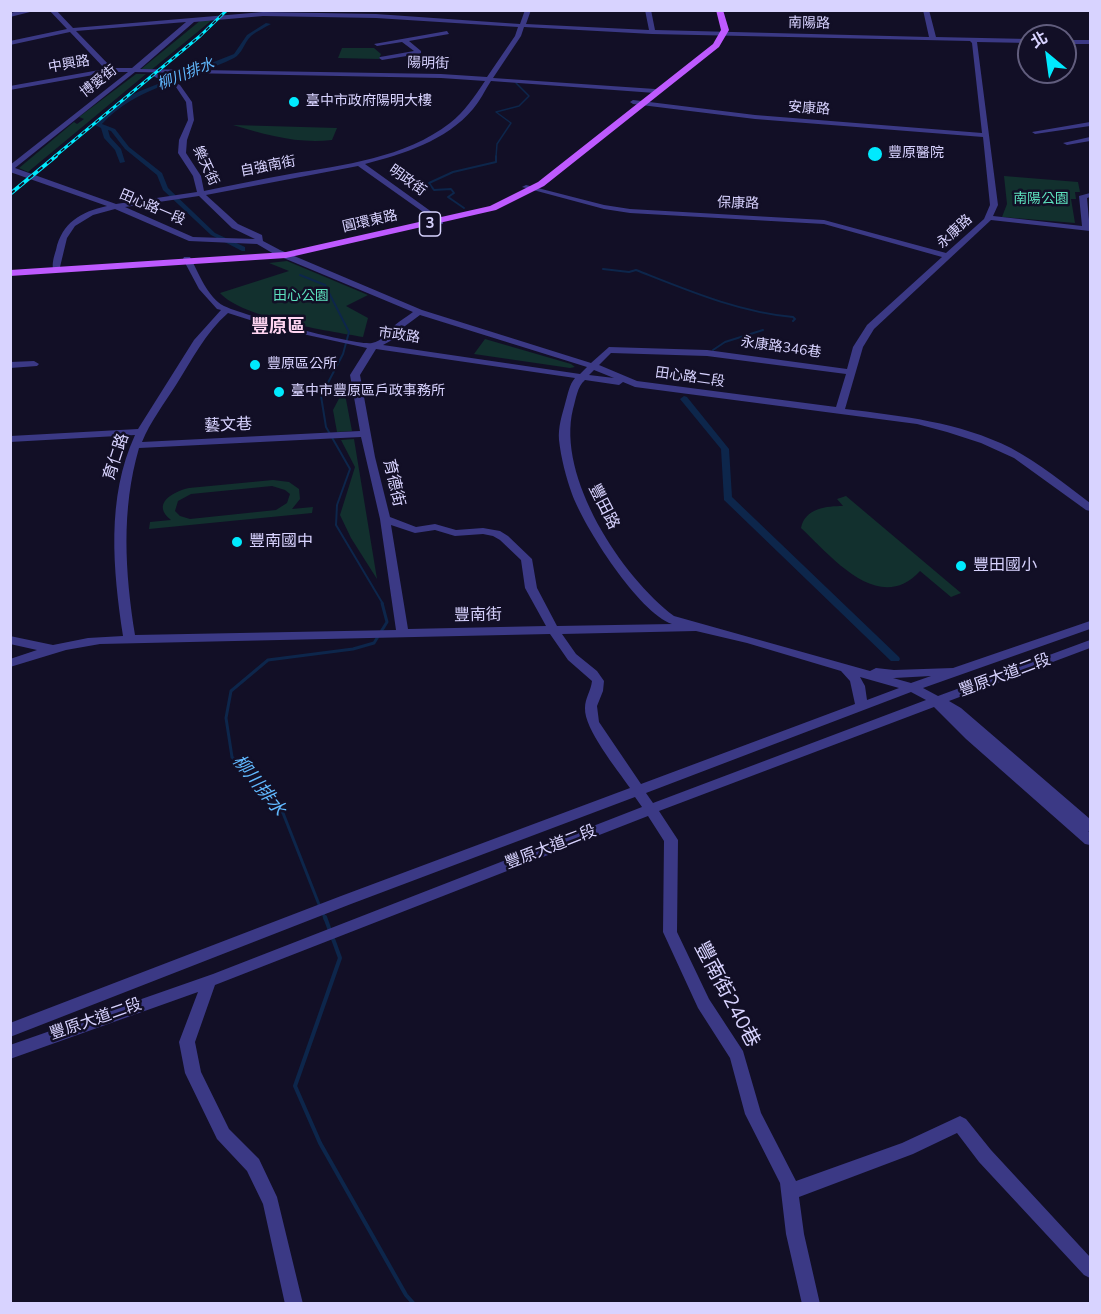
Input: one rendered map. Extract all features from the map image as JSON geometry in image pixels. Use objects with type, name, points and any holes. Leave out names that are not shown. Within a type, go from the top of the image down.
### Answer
[{"type":"main road","points":[[713,10],[720,34],[725,30],[719,10]]},
{"type":"main road","name":"圓環東路","points":[[11,272],[281,254],[493,208],[529,188],[652,90],[716,45],[720,34]]},
{"type":"main road","name":"圓環東路","points":[[11,272],[56,267],[187,261]]},
{"type":"street","points":[[10,15],[35,10]]},
{"type":"street","points":[[52,10],[110,70]]},
{"type":"street","name":"博愛街","points":[[10,169],[132,72],[193,19],[197,10]]},
{"type":"street","name":"自強南街","points":[[56,267],[65,232],[69,226],[85,216],[359,163],[409,148],[436,135],[462,117],[523,26],[528,10]]},
{"type":"street","points":[[648,10],[652,32]]},
{"type":"street","points":[[926,10],[933,39]]},
{"type":"street","name":"南陽路","points":[[10,43],[71,30],[264,14],[315,13],[378,13],[523,26],[652,32],[1017,41]]},
{"type":"street","points":[[380,47],[447,33]]},
{"type":"street","name":"永康路","points":[[840,410],[860,342],[870,327],[989,217],[994,205],[975,43],[972,40]]},
{"type":"street","points":[[382,58],[419,52],[407,42]]},
{"type":"street","name":"中興路","points":[[10,88],[110,70],[132,72]]},
{"type":"street","points":[[132,72],[151,73]]},
{"type":"street","name":"陽明街","points":[[151,73],[389,75],[652,90]]},
{"type":"street","name":"樂天街","points":[[151,73],[183,90],[189,102],[191,120],[183,140],[182,153],[196,176],[201,194],[235,226],[259,237],[260,242]]},
{"type":"street","name":"安康路","points":[[636,103],[754,117],[985,135]]},
{"type":"street","points":[[1035,132],[1090,123]]},
{"type":"street","points":[[1067,142],[1090,139]]},
{"type":"street","name":"明政街","points":[[359,163],[438,220]]},
{"type":"street","name":"田心路一段","points":[[10,169],[117,208],[192,239],[260,242],[281,254]]},
{"type":"street","name":"保康路","points":[[529,188],[604,207],[630,211],[824,222],[949,256]]},
{"type":"street","points":[[989,217],[997,220],[1088,229],[1083,196],[1090,195]]},
{"type":"street","name":"田心路二段","points":[[281,254],[418,312],[592,366],[635,384],[840,410],[917,421],[946,428],[1005,449],[1090,507]]},
{"type":"street","name":"市政路","points":[[187,261],[203,290],[217,304],[226,310],[278,326],[342,341],[635,384]]},
{"type":"street","name":"育仁路","points":[[130,640],[124,605],[119,516],[125,481],[142,432],[207,327],[226,310]]},
{"type":"street","name":"育德街","points":[[403,634],[385,519],[355,375],[374,346],[389,338],[398,327],[418,312]]},
{"type":"street","name":"永康路346巷","points":[[592,366],[609,350],[707,353],[852,372]]},
{"type":"street","points":[[10,365],[34,364]]},
{"type":"street","name":"豐田路","points":[[592,366],[574,387],[565,422],[564,436],[578,495],[586,514],[629,579],[658,610],[670,618],[696,627]]},
{"type":"street","points":[[10,439],[142,432]]},
{"type":"street","name":"藝文巷","points":[[136,445],[366,434]]},
{"type":"street","name":"豐南街240巷","points":[[385,519],[415,530],[435,527],[455,533],[483,531],[496,533],[504,538],[526,559],[531,588],[554,631],[572,657],[598,681],[590,713],[593,723],[671,840],[670,932],[703,1004],[737,1056],[753,1114],[788,1182],[795,1234],[811,1304]]},
{"type":"street","name":"豐原大道二段","points":[[10,1030],[346,900],[959,670],[1090,625]]},
{"type":"street","name":"豐南街","points":[[10,663],[52,649],[83,642],[696,627],[732,635],[913,688],[957,711],[1090,826]]},
{"type":"street","points":[[10,640],[52,649]]},
{"type":"street","name":"豐原大道二段","points":[[10,1052],[209,981],[354,923],[1090,644]]},
{"type":"street","points":[[843,667],[894,674],[959,670]]},
{"type":"street","points":[[843,667],[856,678],[861,695],[861,707]]},
{"type":"street","points":[[936,701],[949,716],[1090,840]]},
{"type":"street","points":[[209,981],[187,1042],[193,1073],[224,1134],[253,1165],[271,1203],[294,1304]]},
{"type":"street","points":[[789,1192],[907,1149],[960,1124],[985,1156],[1090,1269]]},
{"type":"green space","points":[[201,20],[212,20],[150,71],[140,70]]},
{"type":"green space","points":[[342,48],[374,48],[381,54],[379,59],[338,58]]},
{"type":"green space","points":[[136,74],[146,74],[28,172],[19,168],[74,122],[77,124],[84,119],[79,117]]},
{"type":"green space","points":[[233,125],[337,128],[332,140],[307,141],[270,135]]},
{"type":"green space","name":"南陽公園","points":[[1004,176],[1078,182],[1080,192],[1075,192],[1076,199],[1071,199],[1075,223],[1002,217],[1007,204]]},
{"type":"green space","name":"田心公園","points":[[287,261],[368,295],[346,306],[368,318],[363,337],[266,316],[231,302],[220,293],[289,271],[269,263]]},
{"type":"green space","points":[[485,339],[571,364],[575,367],[474,354]]},
{"type":"green space","points":[[344,389],[352,431],[337,432],[333,410]]},
{"type":"green space","points":[[354,439],[377,579],[351,538],[340,515],[355,467],[341,440]]},
{"type":"green space","points":[[273,480],[289,482],[299,489],[300,499],[292,509],[313,507],[312,513],[149,529],[150,522],[171,520],[165,514],[163,504],[176,492],[189,488]],"holes":[[[272,486],[290,494],[287,503],[276,510],[190,519],[180,516],[175,511],[178,501],[191,494]]]},
{"type":"green space","points":[[846,496],[961,593],[951,597],[920,571],[904,583],[888,587],[872,585],[841,566],[801,528],[803,521],[812,512],[843,506],[837,499]]},
{"type":"waterway","name":"柳川排水","points":[[99,124],[109,112],[142,92],[236,55],[249,36],[268,24]]},
{"type":"waterway","points":[[496,157],[497,144],[511,123],[496,112],[519,106],[529,96],[516,83]]},
{"type":"waterway","name":"柳川排水","points":[[96,124],[104,127]]},
{"type":"waterway","name":"柳川排水","points":[[104,127],[113,130],[127,148],[160,174],[165,189],[213,234],[242,249]]},
{"type":"waterway","name":"柳川排水","points":[[104,127],[107,138],[118,149],[122,162]]},
{"type":"waterway","points":[[464,208],[448,197],[454,193],[451,189],[434,190],[429,183],[453,172],[496,162],[496,157]]},
{"type":"waterway","points":[[603,269],[629,272],[636,270],[733,305],[793,317],[795,319],[793,321]]},
{"type":"waterway","name":"柳川排水","points":[[300,275],[325,285],[349,332],[343,354],[321,396],[326,427],[350,469],[337,505],[336,525],[383,604]]},
{"type":"waterway","points":[[713,350],[725,342],[763,330]]},
{"type":"waterway","points":[[684,399],[725,449],[727,498],[895,659]]},
{"type":"waterway","name":"柳川排水","points":[[320,907],[283,813],[232,757],[226,718],[231,691],[268,660],[353,649],[374,643],[387,622],[382,603]]},
{"type":"waterway","name":"柳川排水","points":[[323,913],[325,919]]},
{"type":"waterway","name":"柳川排水","points":[[325,917],[340,958],[295,1086],[320,1143],[406,1295],[414,1304]]},
{"type":"railway","points":[[54,157],[200,36],[227,10]]},
{"type":"railway","points":[[10,194],[56,156]]},
{"type":"place","name":"臺中市政府陽明大樓","points":[[294,102]]},
{"type":"place","name":"豐原醫院","points":[[875,154]]},
{"type":"place","name":"豐原區公所","points":[[255,365]]},
{"type":"place","name":"臺中市豐原區戶政事務所","points":[[279,392]]},
{"type":"place","name":"豐南國中","points":[[237,542]]},
{"type":"place","name":"豐田國小","points":[[961,566]]},
{"type":"district","name":"豐原區","points":[[278,328]]}]
